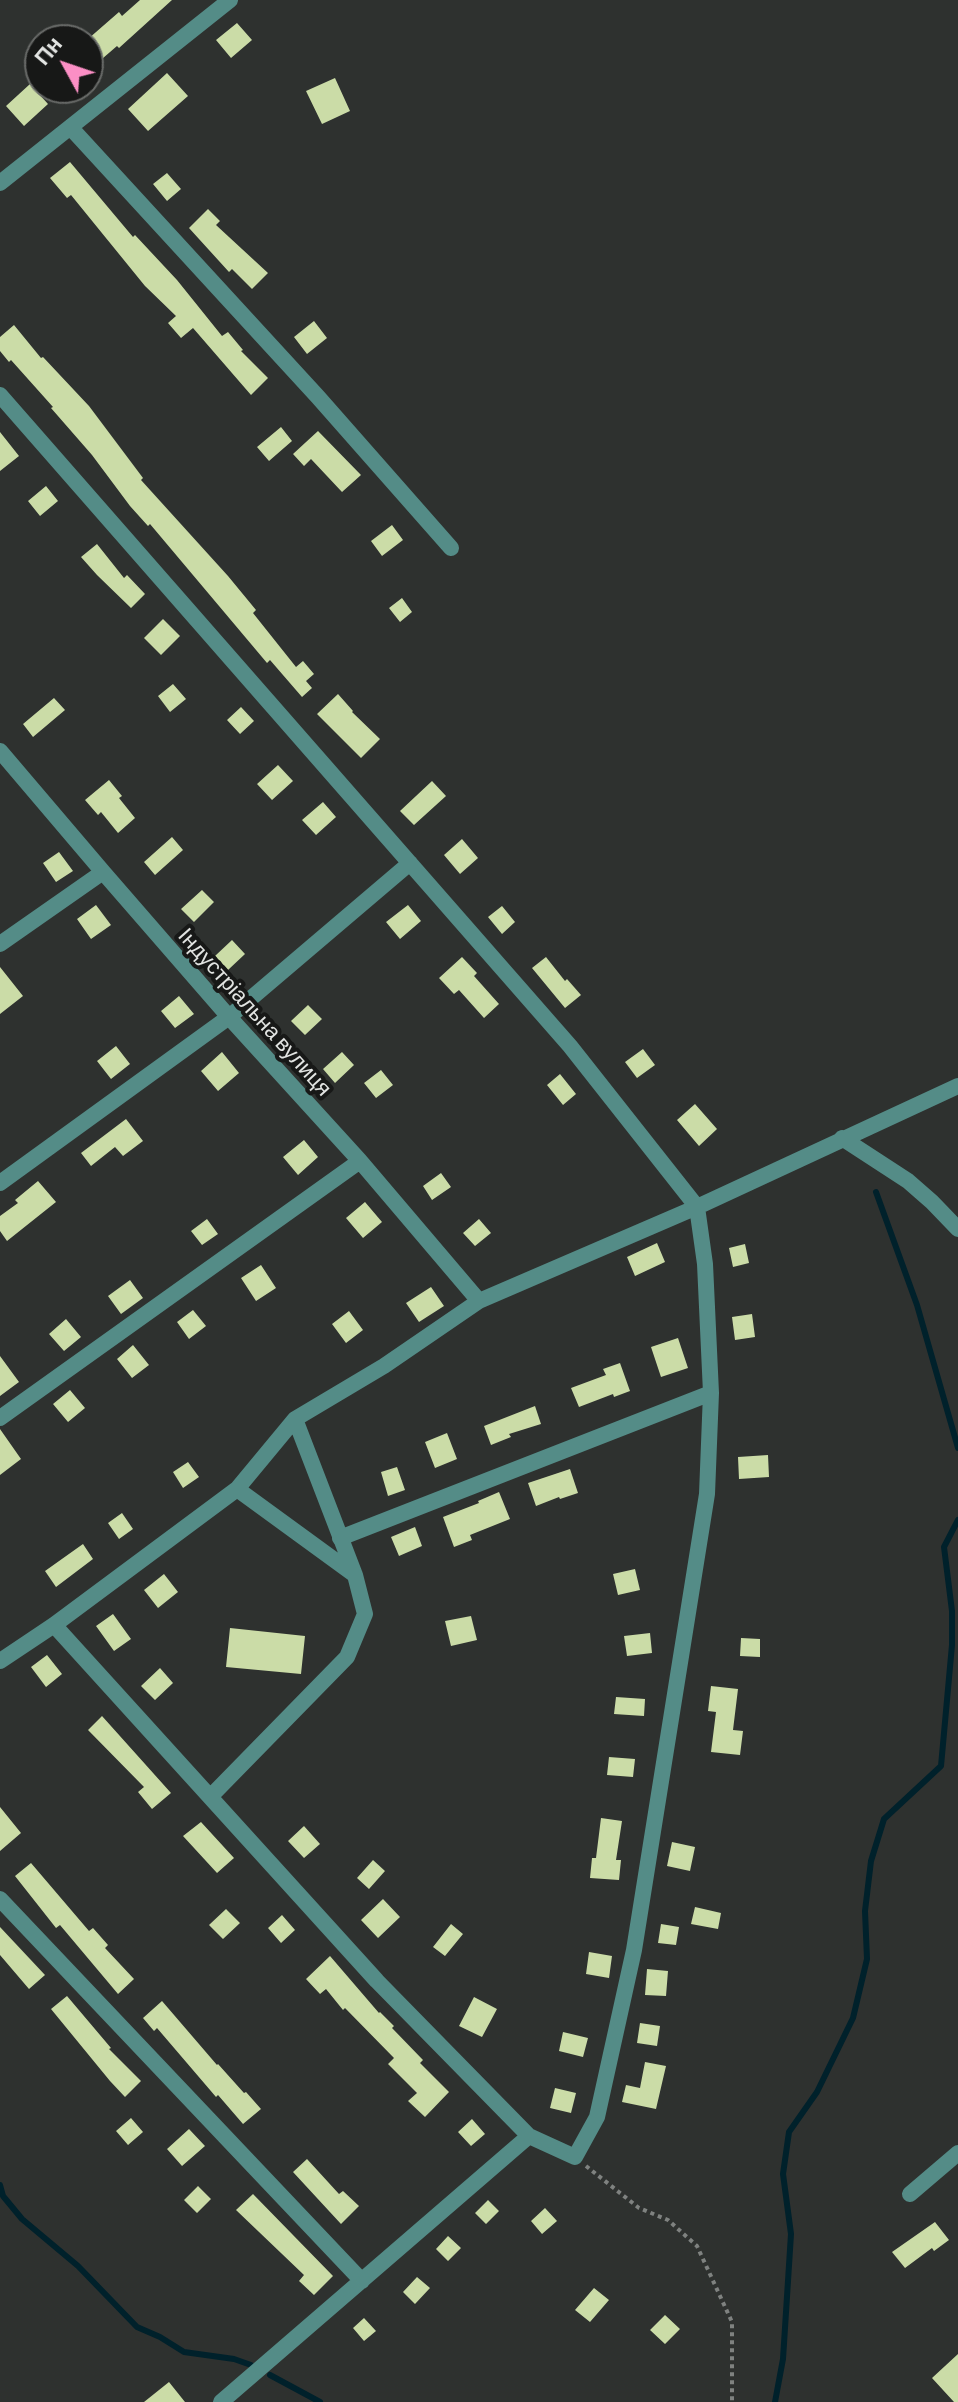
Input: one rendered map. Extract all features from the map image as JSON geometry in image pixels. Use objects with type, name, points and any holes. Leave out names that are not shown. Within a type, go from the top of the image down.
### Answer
[{"type":"street","points":[[0,183],[230,0]]},
{"type":"street","points":[[71,128],[318,397],[451,548]]},
{"type":"street","points":[[0,395],[570,1046],[697,1207],[705,1264],[711,1393],[707,1494],[634,1950],[597,2117],[575,2157],[529,2136],[377,1981],[54,1625]]},
{"type":"street","name":"Індустріальна вулиця","points":[[0,751],[479,1301]]},
{"type":"street","points":[[0,1183],[229,1017],[410,863]]},
{"type":"street","points":[[0,944],[103,872]]},
{"type":"street","points":[[0,1661],[54,1625],[237,1489],[295,1419],[384,1366],[479,1301],[697,1207],[958,1086]]},
{"type":"street","points":[[842,1138],[908,1181],[958,1229]]},
{"type":"street","points":[[0,1418],[360,1161]]},
{"type":"street","points":[[340,1538],[711,1393]]},
{"type":"street","points":[[211,1796],[347,1657],[365,1614],[355,1575],[295,1419]]},
{"type":"street","points":[[237,1489],[355,1575]]},
{"type":"street","points":[[0,1899],[362,2281]]},
{"type":"street","points":[[221,2402],[529,2136]]},
{"type":"street","points":[[910,2194],[958,2153]]},
{"type":"path","points":[[575,2157],[639,2208],[668,2220],[697,2246],[732,2322],[732,2402]]},
{"type":"building","points":[[140,0],[172,0],[119,48],[117,46],[104,57],[104,25],[119,12],[122,16]]},
{"type":"building","points":[[237,23],[252,40],[231,58],[216,40]]},
{"type":"building","points":[[167,73],[188,96],[148,131],[128,109]]},
{"type":"building","points":[[335,78],[350,111],[322,124],[306,91]]},
{"type":"building","points":[[24,90],[24,104],[48,104],[24,126],[6,106]]},
{"type":"building","points":[[70,162],[133,237],[135,235],[177,280],[222,336],[228,332],[241,351],[268,378],[251,395],[193,328],[181,338],[168,323],[176,316],[145,286],[71,195],[67,198],[50,178]]},
{"type":"building","points":[[167,173],[181,189],[167,201],[153,184]]},
{"type":"building","points":[[208,209],[220,221],[216,225],[268,273],[252,289],[232,269],[229,272],[189,228]]},
{"type":"building","points":[[314,321],[327,338],[307,354],[294,337]]},
{"type":"building","points":[[14,325],[41,358],[89,406],[143,478],[141,480],[228,576],[296,667],[303,661],[314,674],[306,681],[312,688],[302,697],[270,660],[267,663],[150,524],[148,526],[130,506],[53,407],[0,351],[0,337]]},
{"type":"building","points":[[281,427],[292,441],[269,461],[257,447]]},
{"type":"building","points":[[318,431],[361,475],[342,492],[311,459],[304,466],[293,454]]},
{"type":"building","points":[[0,432],[19,456],[0,471]]},
{"type":"building","points":[[46,486],[58,501],[40,516],[28,501]]},
{"type":"building","points":[[392,525],[403,540],[382,556],[371,541]]},
{"type":"building","points":[[97,544],[124,578],[127,575],[145,594],[131,608],[81,557]]},
{"type":"building","points":[[402,598],[412,612],[400,622],[389,608]]},
{"type":"building","points":[[163,619],[180,636],[161,655],[144,638]]},
{"type":"building","points":[[173,684],[186,699],[170,712],[158,696]]},
{"type":"building","points":[[338,694],[380,739],[361,758],[317,714]]},
{"type":"building","points":[[54,698],[65,710],[33,737],[23,724]]},
{"type":"building","points":[[241,707],[254,721],[240,734],[227,720]]},
{"type":"building","points":[[278,765],[293,781],[272,800],[257,784]]},
{"type":"building","points":[[109,780],[135,818],[118,833],[101,812],[98,815],[85,800]]},
{"type":"building","points":[[432,781],[446,796],[414,825],[400,811]]},
{"type":"building","points":[[323,802],[336,817],[316,835],[302,820]]},
{"type":"building","points":[[172,837],[183,850],[155,875],[144,862]]},
{"type":"building","points":[[462,839],[478,858],[460,874],[444,855]]},
{"type":"building","points":[[59,852],[73,871],[56,882],[43,863]]},
{"type":"building","points":[[202,890],[214,902],[194,922],[181,909]]},
{"type":"building","points":[[96,905],[111,925],[91,939],[77,919]]},
{"type":"building","points":[[408,905],[421,921],[400,939],[386,922]]},
{"type":"building","points":[[502,906],[515,922],[502,934],[488,917]]},
{"type":"building","points":[[232,940],[245,954],[228,970],[215,956]]},
{"type":"building","points":[[462,957],[499,1004],[484,1018],[459,990],[454,994],[439,978]]},
{"type":"building","points":[[546,957],[581,995],[565,1008],[532,968]]},
{"type":"building","points":[[0,967],[23,996],[0,1014]]},
{"type":"building","points":[[179,996],[194,1014],[175,1028],[161,1011]]},
{"type":"building","points":[[308,1005],[322,1019],[305,1035],[291,1021]]},
{"type":"building","points":[[116,1046],[130,1064],[111,1079],[97,1061]]},
{"type":"building","points":[[643,1049],[655,1065],[637,1078],[625,1062]]},
{"type":"building","points":[[222,1052],[239,1073],[218,1091],[201,1071]]},
{"type":"building","points":[[342,1052],[354,1065],[335,1083],[323,1069]]},
{"type":"building","points":[[381,1070],[393,1085],[376,1098],[364,1083]]},
{"type":"building","points":[[560,1074],[576,1094],[563,1105],[547,1085]]},
{"type":"building","points":[[695,1104],[717,1129],[699,1146],[677,1120]]},
{"type":"building","points":[[126,1119],[143,1141],[123,1156],[115,1147],[91,1166],[81,1153]]},
{"type":"building","points":[[304,1140],[318,1157],[298,1175],[283,1157]]},
{"type":"building","points":[[441,1173],[451,1187],[432,1200],[423,1186]]},
{"type":"building","points":[[38,1181],[56,1202],[7,1241],[0,1231],[0,1216],[18,1203],[15,1200]]},
{"type":"building","points":[[365,1202],[382,1222],[363,1238],[346,1218]]},
{"type":"building","points":[[207,1219],[218,1234],[202,1245],[191,1231]]},
{"type":"building","points":[[479,1219],[491,1233],[475,1246],[463,1233]]},
{"type":"building","points":[[657,1243],[665,1262],[635,1276],[627,1257]]},
{"type":"building","points":[[745,1244],[749,1263],[733,1267],[729,1248]]},
{"type":"building","points":[[261,1265],[276,1288],[256,1301],[241,1278]]},
{"type":"building","points":[[130,1280],[143,1298],[121,1314],[108,1296]]},
{"type":"building","points":[[431,1287],[444,1306],[419,1322],[406,1303]]},
{"type":"building","points":[[193,1310],[206,1326],[189,1339],[177,1322]]},
{"type":"building","points":[[349,1311],[363,1330],[346,1343],[332,1324]]},
{"type":"building","points":[[752,1314],[755,1337],[735,1340],[732,1317]]},
{"type":"building","points":[[66,1319],[81,1337],[64,1351],[49,1334]]},
{"type":"building","points":[[678,1338],[688,1368],[661,1377],[651,1347]]},
{"type":"building","points":[[133,1345],[149,1365],[132,1378],[117,1359]]},
{"type":"building","points":[[0,1356],[19,1382],[0,1396]]},
{"type":"building","points":[[620,1363],[630,1391],[579,1407],[571,1388],[606,1375],[603,1369]]},
{"type":"building","points":[[70,1390],[85,1408],[68,1422],[53,1404]]},
{"type":"building","points":[[535,1406],[541,1424],[509,1434],[511,1437],[491,1445],[484,1426]]},
{"type":"building","points":[[0,1429],[21,1459],[0,1475]]},
{"type":"building","points":[[447,1433],[457,1459],[435,1468],[425,1442]]},
{"type":"building","points":[[768,1455],[769,1477],[739,1479],[738,1457]]},
{"type":"building","points":[[188,1462],[199,1477],[183,1488],[173,1472]]},
{"type":"building","points":[[397,1467],[405,1490],[388,1496],[381,1472]]},
{"type":"building","points":[[570,1469],[578,1493],[536,1506],[528,1483]]},
{"type":"building","points":[[499,1492],[510,1519],[470,1535],[472,1540],[454,1547],[443,1517]]},
{"type":"building","points":[[122,1513],[133,1529],[119,1539],[108,1523]]},
{"type":"building","points":[[415,1527],[422,1546],[399,1556],[391,1537]]},
{"type":"building","points":[[83,1544],[93,1559],[56,1587],[45,1571]]},
{"type":"building","points":[[635,1569],[640,1590],[618,1595],[613,1574]]},
{"type":"building","points":[[164,1574],[178,1592],[158,1608],[144,1590]]},
{"type":"building","points":[[113,1614],[131,1639],[114,1651],[96,1626]]},
{"type":"building","points":[[471,1616],[477,1640],[451,1646],[445,1621]]},
{"type":"building","points":[[230,1628],[305,1636],[301,1674],[226,1667]]},
{"type":"building","points":[[650,1633],[652,1653],[627,1656],[624,1636]]},
{"type":"building","points":[[741,1638],[760,1639],[760,1657],[740,1656]]},
{"type":"building","points":[[47,1655],[62,1674],[46,1687],[31,1667]]},
{"type":"building","points":[[160,1668],[173,1683],[155,1700],[141,1686]]},
{"type":"building","points":[[711,1686],[738,1689],[733,1730],[743,1731],[740,1755],[711,1752],[716,1712],[708,1711]]},
{"type":"building","points":[[616,1697],[645,1699],[644,1716],[614,1714]]},
{"type":"building","points":[[102,1716],[171,1793],[152,1809],[138,1792],[144,1787],[88,1730]]},
{"type":"building","points":[[609,1757],[635,1759],[633,1777],[607,1775]]},
{"type":"building","points":[[0,1807],[21,1833],[0,1851]]},
{"type":"building","points":[[601,1818],[622,1821],[616,1860],[621,1860],[619,1880],[590,1878]]},
{"type":"building","points":[[201,1822],[234,1858],[217,1873],[183,1836]]},
{"type":"building","points":[[304,1826],[320,1844],[304,1858],[288,1841]]},
{"type":"building","points":[[672,1842],[695,1847],[690,1871],[667,1866]]},
{"type":"building","points":[[373,1860],[385,1871],[369,1889],[357,1878]]},
{"type":"building","points":[[31,1863],[89,1931],[93,1928],[108,1945],[105,1948],[134,1979],[118,1994],[60,1925],[56,1928],[15,1876]]},
{"type":"building","points":[[383,1899],[400,1917],[378,1938],[361,1920]]},
{"type":"building","points":[[695,1907],[721,1913],[718,1929],[691,1924]]},
{"type":"building","points":[[226,1909],[240,1923],[223,1939],[209,1925]]},
{"type":"building","points":[[282,1915],[295,1930],[281,1943],[268,1928]]},
{"type":"building","points":[[451,1924],[463,1934],[445,1956],[433,1947]]},
{"type":"building","points":[[661,1924],[679,1927],[676,1945],[658,1943]]},
{"type":"building","points":[[0,1927],[45,1975],[29,1989],[0,1955]]},
{"type":"building","points":[[589,1952],[612,1956],[609,1978],[586,1974]]},
{"type":"building","points":[[330,1956],[423,2060],[420,2063],[449,2092],[425,2117],[408,2101],[417,2093],[388,2064],[394,2058],[345,2008],[343,2010],[326,1989],[320,1994],[306,1979]]},
{"type":"building","points":[[647,1969],[668,1971],[666,1996],[645,1995]]},
{"type":"building","points":[[67,1996],[109,2049],[141,2081],[125,2097],[51,2009]]},
{"type":"building","points":[[474,1997],[497,2009],[482,2037],[459,2026]]},
{"type":"building","points":[[162,2001],[217,2065],[261,2109],[243,2124],[157,2028],[154,2031],[143,2018]]},
{"type":"building","points":[[640,2023],[660,2026],[657,2046],[637,2043]]},
{"type":"building","points":[[563,2032],[588,2038],[583,2057],[559,2051]]},
{"type":"building","points":[[645,2062],[666,2066],[656,2109],[622,2102],[626,2085],[640,2088]]},
{"type":"building","points":[[555,2088],[576,2093],[571,2113],[550,2108]]},
{"type":"building","points":[[131,2118],[143,2132],[128,2145],[116,2131]]},
{"type":"building","points":[[472,2119],[485,2134],[471,2146],[458,2132]]},
{"type":"building","points":[[189,2129],[205,2146],[182,2166],[167,2149]]},
{"type":"building","points":[[307,2159],[339,2194],[343,2191],[359,2206],[341,2224],[293,2172]]},
{"type":"building","points":[[198,2186],[211,2199],[197,2213],[184,2200]]},
{"type":"building","points":[[253,2194],[333,2276],[314,2295],[299,2281],[304,2275],[236,2210]]},
{"type":"building","points":[[488,2200],[499,2211],[486,2224],[475,2213]]},
{"type":"building","points":[[545,2208],[557,2221],[542,2234],[531,2221]]},
{"type":"building","points":[[935,2222],[949,2240],[905,2268],[892,2252]]},
{"type":"building","points":[[448,2236],[461,2248],[448,2261],[436,2249]]},
{"type":"building","points":[[417,2277],[430,2288],[415,2304],[403,2292]]},
{"type":"building","points":[[594,2288],[609,2300],[590,2322],[575,2310]]},
{"type":"building","points":[[665,2315],[680,2329],[665,2344],[650,2330]]},
{"type":"building","points":[[364,2318],[376,2331],[364,2341],[353,2328]]},
{"type":"building","points":[[958,2354],[958,2402],[954,2402],[932,2378]]},
{"type":"building","points":[[169,2382],[185,2402],[144,2402]]},
{"type":"waterway","points":[[876,1192],[917,1305],[958,1448]]},
{"type":"waterway","points":[[775,2402],[783,2359],[791,2234],[783,2174],[789,2132],[817,2092],[853,2018],[867,1959],[865,1911],[871,1861],[884,1819],[941,1766],[952,1645],[952,1611],[944,1547],[958,1520]]},
{"type":"waterway","points":[[0,2185],[3,2196],[22,2219],[78,2266],[137,2327],[184,2352],[234,2359],[251,2365]]},
{"type":"waterway","points":[[270,2375],[320,2402]]}]
